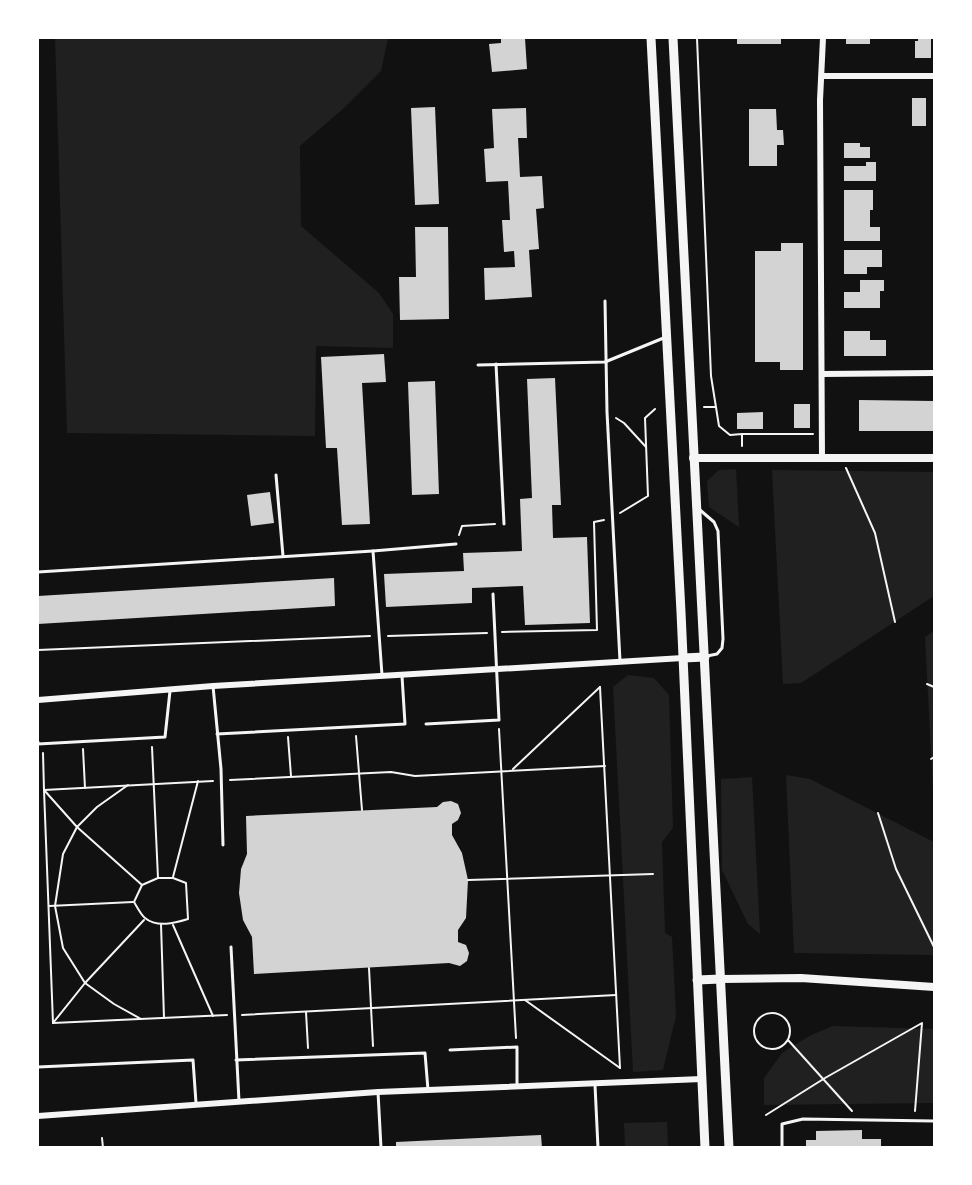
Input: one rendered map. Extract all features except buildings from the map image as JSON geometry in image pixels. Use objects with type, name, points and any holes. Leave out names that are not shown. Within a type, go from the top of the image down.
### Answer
[{"type":"main road","points":[[651,38],[683,658],[705,1148]]},
{"type":"main road","points":[[673,38],[729,1148]]},
{"type":"main road","points":[[673,459],[693,458]]},
{"type":"main road","points":[[683,658],[705,657]]},
{"type":"main road","points":[[697,980],[801,978],[934,987]]},
{"type":"street","points":[[822,457],[820,100],[823,38]]},
{"type":"street","points":[[822,76],[934,76]]},
{"type":"street","points":[[822,374],[934,373]]},
{"type":"street","points":[[693,458],[934,458]]},
{"type":"street","points":[[38,700],[213,686],[683,658]]},
{"type":"street","points":[[38,1116],[378,1092],[702,1079]]},
{"type":"lane","points":[[604,301],[607,412],[620,660]]},
{"type":"lane","points":[[478,365],[605,362],[666,336]]},
{"type":"lane","points":[[496,364],[504,524]]},
{"type":"lane","points":[[276,475],[283,556]]},
{"type":"lane","points":[[696,507],[714,522],[718,531],[723,639],[722,648],[717,654],[705,657]]},
{"type":"lane","points":[[38,572],[456,544]]},
{"type":"lane","points":[[373,550],[382,675]]},
{"type":"lane","points":[[426,724],[499,720],[493,594]]},
{"type":"lane","points":[[217,734],[405,724],[401,674]]},
{"type":"lane","points":[[213,686],[222,780],[223,845]]},
{"type":"lane","points":[[38,742],[38,744],[43,744],[165,737],[171,690]]},
{"type":"lane","points":[[231,947],[239,1102]]},
{"type":"lane","points":[[450,1050],[517,1047],[517,1086]]},
{"type":"lane","points":[[237,1060],[425,1053],[428,1090]]},
{"type":"lane","points":[[38,1067],[193,1060],[196,1105]]},
{"type":"lane","points":[[595,1083],[598,1148]]},
{"type":"lane","points":[[378,1092],[381,1148]]},
{"type":"lane","points":[[782,1148],[782,1124],[803,1119],[858,1118],[934,1121]]},
{"type":"path","points":[[698,38],[711,376],[719,426],[730,435],[822,434]]},
{"type":"path","points":[[704,407],[716,407]]},
{"type":"path","points":[[38,650],[597,630],[594,522],[613,517],[648,496],[645,418],[655,409]]},
{"type":"path","points":[[607,412],[624,423],[646,447]]},
{"type":"path","points":[[742,434],[742,458]]},
{"type":"path","points":[[841,458],[875,533],[895,622]]},
{"type":"path","points":[[456,544],[462,526],[504,524]]},
{"type":"path","points":[[927,684],[934,687]]},
{"type":"path","points":[[513,770],[600,687],[620,1068],[525,1000]]},
{"type":"path","points":[[499,720],[517,1047]]},
{"type":"path","points":[[355,727],[362,810]]},
{"type":"path","points":[[288,730],[291,776]]},
{"type":"path","points":[[151,738],[158,878]]},
{"type":"path","points":[[83,741],[85,788]]},
{"type":"path","points":[[43,744],[53,1023]]},
{"type":"path","points":[[44,790],[291,776],[391,772],[415,776],[604,766]]},
{"type":"path","points":[[172,878],[198,782]]},
{"type":"path","points":[[128,785],[97,807],[77,827],[63,854],[55,906],[63,948],[85,983],[114,1004],[142,1019]]},
{"type":"path","points":[[44,790],[77,827],[142,885]]},
{"type":"path","points":[[878,813],[896,869],[934,947]]},
{"type":"path","points":[[468,880],[653,874]]},
{"type":"path","points":[[158,878],[172,878],[186,883],[188,919],[173,924],[161,924],[145,919],[134,902],[142,885],[158,878]]},
{"type":"path","points":[[49,906],[134,902]]},
{"type":"path","points":[[53,1023],[85,983],[145,919]]},
{"type":"path","points":[[161,924],[164,1018]]},
{"type":"path","points":[[173,924],[213,1016]]},
{"type":"path","points":[[369,968],[373,1055]]},
{"type":"path","points":[[53,1023],[371,1009],[616,995]]},
{"type":"path","points":[[306,1012],[309,1057]]},
{"type":"path","points":[[788,1040],[782,1047],[772,1050],[763,1047],[757,1042],[754,1034],[755,1025],[760,1018],[768,1014],[782,1017],[789,1027],[788,1040],[825,1078],[858,1118]]},
{"type":"path","points":[[766,1115],[825,1078],[922,1023],[914,1120]]},
{"type":"path","points":[[102,1138],[103,1148]]},
{"type":"shaded area","points":[[55,38],[388,38],[381,71],[344,108],[300,146],[301,226],[379,293],[393,314],[393,348],[316,346],[315,436],[67,433]]},
{"type":"shaded area","points":[[736,469],[739,527],[709,507],[707,481],[719,470]]},
{"type":"shaded area","points":[[772,470],[934,472],[934,596],[801,683],[783,684]]},
{"type":"shaded area","points":[[934,631],[934,810],[925,637]]},
{"type":"shaded area","points":[[628,675],[654,678],[669,695],[673,828],[662,842],[665,933],[672,937],[676,1016],[663,1070],[633,1072],[613,687]]},
{"type":"shaded area","points":[[786,775],[810,779],[934,842],[934,955],[794,953]]},
{"type":"shaded area","points":[[752,777],[760,934],[748,924],[722,870],[721,779]]},
{"type":"shaded area","points":[[833,1026],[934,1029],[934,1103],[764,1105],[764,1078],[782,1053],[811,1035]]},
{"type":"shaded area","points":[[667,1122],[668,1147],[625,1147],[624,1123]]}]
